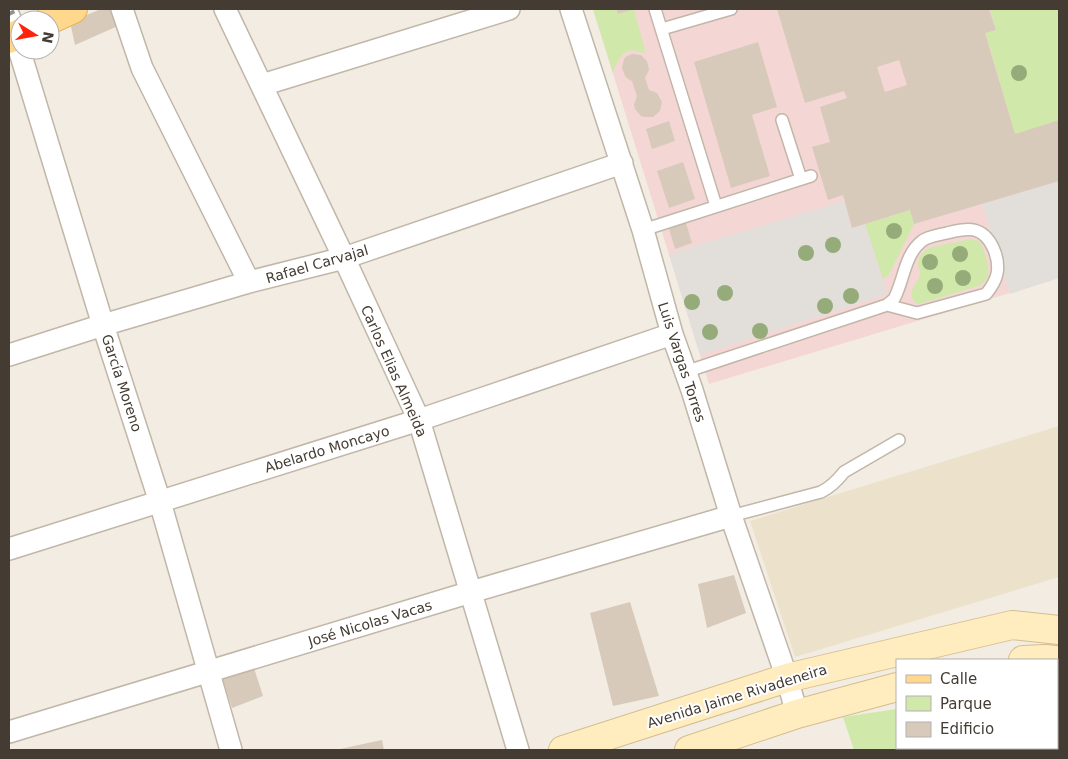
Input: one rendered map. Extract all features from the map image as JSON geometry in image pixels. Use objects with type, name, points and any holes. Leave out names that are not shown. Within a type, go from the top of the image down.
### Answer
[{"type":"main road","points":[[60,15],[73,9]]},
{"type":"main road","name":"Avenida Jaime Rivadeneira","points":[[563,750],[788,678],[1012,625],[1059,630]]},
{"type":"main road","points":[[689,750],[797,714],[896,687]]},
{"type":"street","points":[[122,9],[142,68],[249,282]]},
{"type":"street","name":"Carlos Elias Almeida","points":[[225,9],[419,420],[518,750]]},
{"type":"street","points":[[262,86],[509,9]]},
{"type":"street","name":"Luis Vargas Torres","points":[[571,9],[643,230],[672,334],[686,372],[731,516],[788,678],[797,714]]},
{"type":"street","name":"García Moreno","points":[[22,60],[103,325],[160,502],[231,750]]},
{"type":"street","name":"Rafael Carvajal","points":[[9,355],[249,282],[344,258],[622,163]]},
{"type":"street","name":"Abelardo Moncayo","points":[[9,549],[419,420],[672,334]]},
{"type":"street","name":"José Nicolas Vacas","points":[[9,732],[471,592],[731,516]]},
{"type":"lane","points":[[655,9],[716,206]]},
{"type":"lane","points":[[662,29],[731,9]]},
{"type":"lane","points":[[643,230],[806,178],[782,120]]},
{"type":"lane","points":[[686,372],[888,305],[895,298],[914,249],[923,240],[938,235],[971,229],[984,235],[991,244],[998,265],[992,286],[986,294],[918,312],[888,305]]},
{"type":"lane","points":[[731,516],[821,492],[833,484],[844,472],[899,440]]},
{"type":"shaded area","points":[[593,9],[1059,9],[1059,278],[709,384]]},
{"type":"shaded area","points":[[1059,181],[1059,278],[1010,294],[982,204]]},
{"type":"shaded area","points":[[844,201],[852,228],[865,224],[887,294],[700,355],[669,254]]},
{"type":"shaded area","points":[[1059,426],[1059,577],[795,657],[750,521]]},
{"type":"green space","points":[[593,9],[616,9],[618,14],[634,9],[646,54],[633,50],[624,53],[613,73]]},
{"type":"green space","points":[[990,9],[1059,9],[1059,120],[1015,134],[985,33],[996,30]]},
{"type":"green space","points":[[910,210],[914,224],[891,271],[883,279],[865,224]]},
{"type":"green space","points":[[971,239],[981,243],[985,255],[988,276],[984,282],[981,285],[919,304],[915,303],[912,289],[920,275],[918,261],[922,253],[932,247]]},
{"type":"green space","points":[[896,709],[896,749],[1042,749],[854,750],[843,717]]},
{"type":"building","points":[[101,9],[114,9],[120,25],[75,45],[70,22]]},
{"type":"building","points":[[616,9],[634,9],[618,14]]},
{"type":"building","points":[[777,9],[989,9],[996,30],[985,33],[1015,134],[1059,120],[1059,181],[914,224],[910,210],[852,228],[843,195],[828,200],[812,147],[830,142],[820,107],[847,98],[844,91],[805,103]],"holes":[[[899,60],[907,85],[885,92],[877,67]]]},
{"type":"building","points":[[758,42],[777,107],[752,115],[770,176],[731,188],[694,62]]},
{"type":"building","points":[[632,54],[641,55],[647,61],[649,70],[645,78],[649,90],[657,93],[662,102],[660,111],[653,117],[641,116],[635,109],[634,105],[637,96],[632,81],[625,76],[622,68],[624,59]]},
{"type":"building","points":[[669,121],[675,141],[652,149],[646,129]]},
{"type":"building","points":[[683,162],[695,199],[669,208],[657,171]]},
{"type":"building","points":[[686,223],[692,243],[675,249],[669,229]]},
{"type":"building","points":[[734,575],[746,613],[707,628],[698,584]]},
{"type":"building","points":[[630,602],[659,696],[613,706],[590,613]]},
{"type":"building","points":[[253,665],[263,696],[232,708],[221,674]]},
{"type":"building","points":[[382,740],[384,750],[340,750],[340,749]]},
{"type":"railway","points":[[9,14],[19,9]]}]
